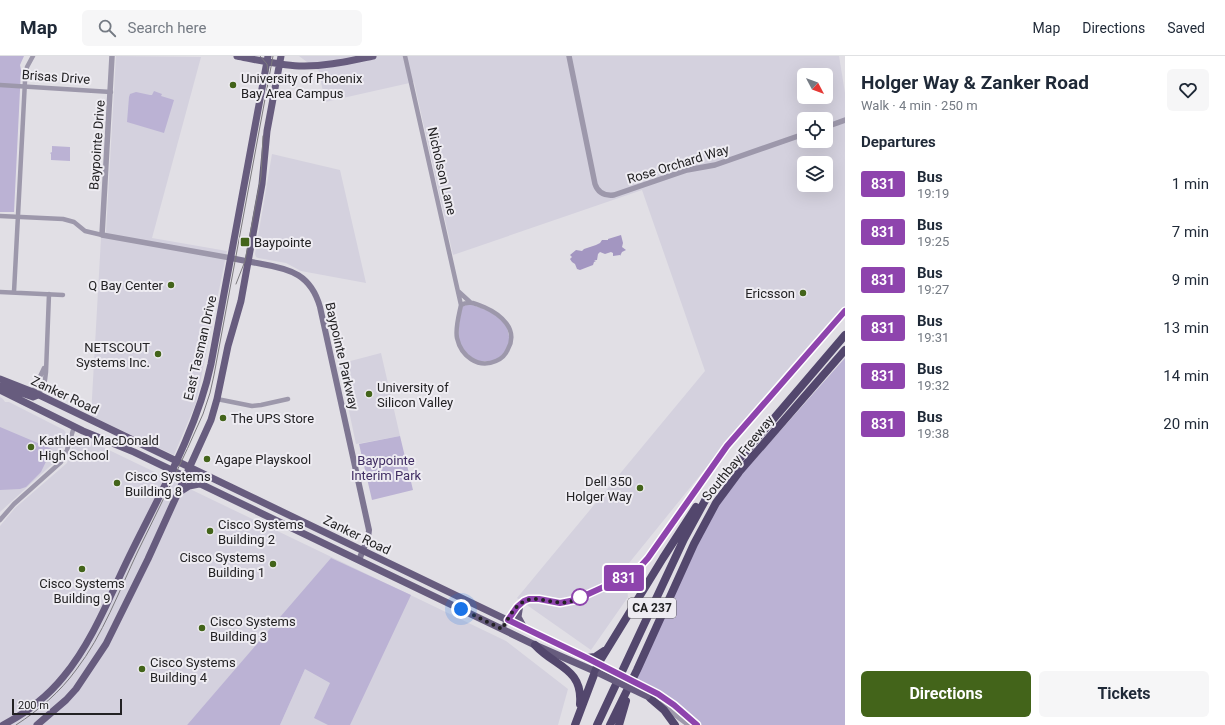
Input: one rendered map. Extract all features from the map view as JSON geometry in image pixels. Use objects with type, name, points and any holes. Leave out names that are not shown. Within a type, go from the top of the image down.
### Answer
[{"type":"highway","name":"Southbay Freeway","points":[[597,725],[687,534],[710,492],[845,335]]},
{"type":"highway","name":"Southbay Freeway","points":[[610,725],[708,516],[727,487],[845,350]]},
{"type":"highway","points":[[606,725],[693,539],[710,506],[718,493],[746,459],[774,429],[780,425]]},
{"type":"highway","points":[[575,725],[612,641],[689,516],[702,499],[710,492]]},
{"type":"highway","points":[[587,658],[598,656],[612,641]]},
{"type":"highway","points":[[535,645],[542,652],[568,670],[576,679],[580,690],[579,714]]},
{"type":"highway","points":[[619,725],[637,670]]},
{"type":"highway","points":[[649,695],[675,725]]},
{"type":"main road","points":[[237,56],[268,59],[279,64],[300,66],[319,66],[373,56]]},
{"type":"main road","name":"East Tasman Drive","points":[[37,725],[66,700],[76,689],[112,633],[148,559],[211,420],[226,355],[240,306],[263,176],[267,131],[281,56]]},
{"type":"main road","name":"East Tasman Drive","points":[[3,725],[26,711],[54,688],[78,657],[102,612],[164,486],[195,418],[206,384],[268,59]]},
{"type":"main road","name":"Baypointe Parkway","points":[[231,258],[293,271],[306,280],[318,300],[370,530],[359,560]]},
{"type":"main road","name":"Zanker Road","points":[[0,379],[36,393],[587,658],[600,669]]},
{"type":"main road","points":[[0,385],[33,397],[36,393]]},
{"type":"main road","name":"Zanker Road","points":[[0,390],[74,427],[119,445],[535,645],[600,669],[649,695],[674,705],[697,725]]},
{"type":"main road","points":[[163,455],[172,453],[182,447]]},
{"type":"main road","points":[[195,456],[202,474]]},
{"type":"main road","points":[[157,464],[162,473],[164,486]]},
{"type":"main road","points":[[178,493],[189,486],[199,484]]},
{"type":"main road","points":[[520,604],[518,617],[524,628]]},
{"type":"street","points":[[14,292],[24,87],[27,67],[33,56]]},
{"type":"street","name":"Baypointe Drive","points":[[102,235],[112,56]]},
{"type":"street","name":"Nicholson Lane","points":[[405,56],[457,290],[461,305],[457,328],[457,338],[462,350],[468,357],[476,362],[484,364],[494,362],[505,354],[512,341],[509,326],[501,316],[470,302],[457,290]]},
{"type":"street","name":"Rose Orchard Way","points":[[570,56],[595,184],[599,191],[606,195],[614,195],[687,170],[716,165],[797,136]]},
{"type":"street","name":"Brisas Drive","points":[[0,85],[111,92]]},
{"type":"street","points":[[833,124],[845,120]]},
{"type":"street","name":"Baypointe Parkway","points":[[0,216],[63,219],[74,222],[85,231],[102,235],[231,258]]},
{"type":"street","points":[[0,292],[63,295]]},
{"type":"street","points":[[36,393],[45,380],[49,294]]},
{"type":"street","points":[[461,305],[466,302],[470,302]]},
{"type":"street","points":[[502,629],[520,604],[529,599],[560,603],[572,601],[626,577],[639,568],[648,558],[727,446],[845,311]]},
{"type":"street","points":[[217,399],[252,406],[288,399]]},
{"type":"street","points":[[0,520],[14,504],[61,462],[67,450],[74,427]]},
{"type":"street","name":"Zanker Road","points":[[649,695],[689,725]]},
{"type":"shaded area","points":[[116,56],[201,57],[152,238],[227,251],[196,403],[174,455],[91,416],[101,238],[106,232]]},
{"type":"shaded area","points":[[299,56],[839,56],[845,93],[845,306],[727,442],[625,568],[628,597],[591,650],[517,598],[705,371],[642,190],[453,255],[414,82],[325,102],[319,71]]},
{"type":"shaded area","points":[[272,154],[340,170],[366,283],[301,271],[286,263],[256,257],[255,254]]},
{"type":"shaded area","points":[[621,235],[623,243],[622,247],[626,250],[622,252],[620,256],[613,256],[613,253],[611,252],[605,254],[600,252],[597,260],[594,260],[596,261],[593,265],[580,270],[577,269],[575,264],[570,259],[572,257],[570,255],[576,250],[582,251],[600,243],[602,240],[608,240]]},
{"type":"shaded area","points":[[381,353],[400,436],[356,444],[339,364]]},
{"type":"shaded area","name":"Kathleen MacDonald High School","points":[[0,397],[5,402],[9,402],[64,430],[67,435],[59,458],[0,512]]},
{"type":"shaded area","points":[[76,436],[86,439],[506,641],[568,689],[558,725],[280,725],[305,669],[255,647],[187,725],[0,725],[0,526],[15,508],[67,463]]},
{"type":"green space","points":[[0,56],[24,56],[20,65],[21,70],[14,212],[0,212]]},
{"type":"green space","points":[[154,91],[162,94],[161,96],[174,100],[164,133],[127,122],[130,94],[136,92],[152,95]]},
{"type":"green space","points":[[52,146],[70,147],[70,161],[51,160],[50,153],[52,152]]},
{"type":"green space","points":[[470,304],[489,311],[500,318],[507,327],[510,341],[504,354],[494,361],[477,361],[464,351],[461,346],[458,329],[462,306]]},
{"type":"green space","points":[[845,358],[845,725],[700,725],[670,698],[633,678],[716,503]]},
{"type":"green space","points":[[0,427],[52,449],[41,472],[26,487],[20,489],[0,490]]},
{"type":"green space","name":"Baypointe Interim Park","points":[[400,436],[413,490],[372,500],[359,444]]},
{"type":"green space","points":[[331,558],[411,595],[350,725],[328,725],[314,718],[330,683],[305,669],[280,725],[187,725]]},
{"type":"tram line","points":[[260,56],[267,64],[268,71]]},
{"type":"tram line","points":[[16,725],[41,707],[56,693],[86,656],[110,612],[203,414],[214,375],[273,56]]},
{"type":"tram line","points":[[236,284],[245,261],[261,176],[263,136]]},
{"type":"bus line","name":"831","points":[[697,725],[674,705],[658,694],[508,620],[517,607],[524,601],[529,599],[539,599],[560,603],[572,601],[626,577],[635,572],[644,564],[727,446],[845,311]]},
{"type":"place","name":"University of Phoenix Bay Area Campus","points":[[233,85]]},
{"type":"place","name":"Baypointe","points":[[245,242]]},
{"type":"place","name":"Q Bay Center","points":[[171,285]]},
{"type":"place","name":"Ericsson","points":[[803,293]]},
{"type":"place","name":"NETSCOUT Systems Inc.","points":[[158,354]]},
{"type":"place","name":"University of Silicon Valley","points":[[369,394]]},
{"type":"place","name":"The UPS Store","points":[[223,418]]},
{"type":"place","name":"Kathleen MacDonald High School","points":[[31,447]]},
{"type":"place","name":"Agape Playskool","points":[[207,459]]},
{"type":"place","name":"Cisco Systems Building 8","points":[[117,483]]},
{"type":"place","name":"Dell 350 Holger Way","points":[[640,488]]},
{"type":"place","name":"Cisco Systems Building 2","points":[[210,531]]},
{"type":"place","name":"Cisco Systems Building 1","points":[[273,564]]},
{"type":"place","name":"Cisco Systems Building 9","points":[[82,569]]},
{"type":"place","name":"Cisco Systems Building 3","points":[[202,628]]},
{"type":"place","name":"Cisco Systems Building 4","points":[[142,669]]},
{"type":"route","points":[[461,609],[502,629],[517,607],[524,601],[529,599],[539,599],[560,603],[572,601],[580,597]]}]
